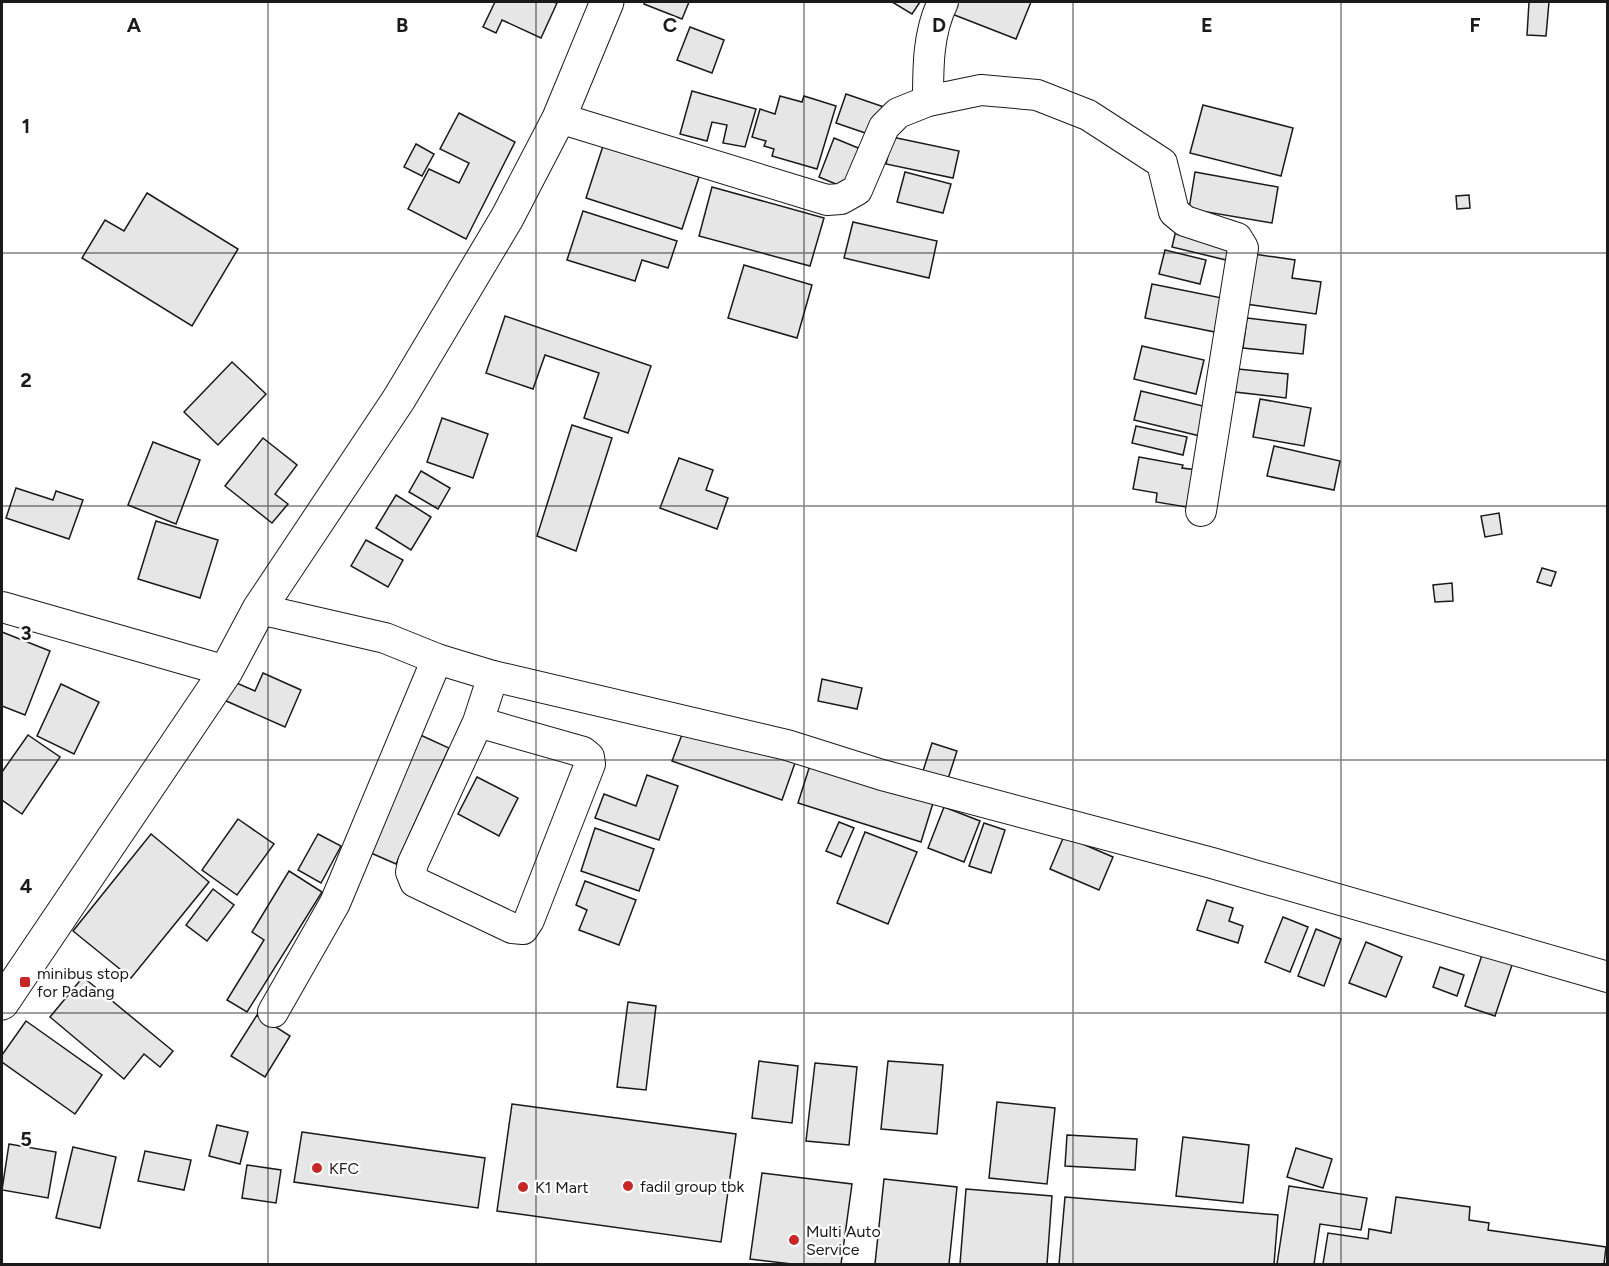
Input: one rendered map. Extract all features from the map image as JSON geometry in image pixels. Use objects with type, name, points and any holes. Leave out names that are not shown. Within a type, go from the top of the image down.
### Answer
[{"type":"highway","points":[[2,1003],[226,671],[259,609],[399,399],[507,218],[560,118],[607,2]]},
{"type":"street","points":[[928,101],[928,61],[936,16],[943,2]]},
{"type":"street","points":[[560,118],[827,200],[842,200],[857,190],[884,127],[898,113],[928,101],[981,90],[1037,95],[1088,115],[1162,163],[1174,212],[1185,221],[1237,238],[1243,248],[1201,511]]},
{"type":"street","points":[[2,607],[226,671]]},
{"type":"street","points":[[259,609],[385,638],[494,676],[787,745],[882,775],[1212,863],[1608,977]]},
{"type":"street","points":[[273,1012],[335,903],[437,658]]},
{"type":"street","points":[[478,722],[583,752],[590,757],[590,764],[529,920],[523,929],[512,928],[415,882],[411,872],[413,862],[478,722],[494,676]]},
{"type":"building","points":[[495,2],[557,3],[541,38],[502,20],[496,33],[483,27]]},
{"type":"building","points":[[645,2],[689,2],[682,19],[644,4]]},
{"type":"building","points":[[892,2],[920,2],[912,14]]},
{"type":"building","points":[[957,2],[1031,2],[1016,39],[952,14]]},
{"type":"building","points":[[1529,2],[1549,2],[1546,36],[1527,35]]},
{"type":"building","points":[[690,27],[724,40],[712,73],[677,60]]},
{"type":"building","points":[[692,91],[756,109],[745,147],[723,143],[727,125],[712,122],[707,141],[680,134]]},
{"type":"building","points":[[846,94],[884,107],[874,136],[836,123]]},
{"type":"building","points":[[780,96],[802,102],[804,96],[836,106],[817,169],[772,156],[774,149],[764,146],[766,141],[752,137],[760,109],[775,114]]},
{"type":"building","points":[[1203,105],[1293,128],[1281,176],[1190,153]]},
{"type":"building","points":[[459,113],[515,142],[466,239],[408,209],[429,169],[459,183],[469,163],[440,149]]},
{"type":"building","points":[[892,137],[959,151],[953,178],[886,164]]},
{"type":"building","points":[[834,138],[863,150],[848,189],[819,177]]},
{"type":"building","points":[[416,144],[434,154],[422,176],[404,167]]},
{"type":"building","points":[[603,146],[699,177],[682,229],[586,198]]},
{"type":"building","points":[[905,172],[951,184],[943,213],[897,202]]},
{"type":"building","points":[[1195,172],[1278,187],[1272,223],[1189,209]]},
{"type":"building","points":[[712,187],[824,218],[810,266],[699,236]]},
{"type":"building","points":[[147,193],[238,249],[192,326],[82,258],[105,220],[124,231]]},
{"type":"building","points":[[1469,195],[1470,208],[1457,209],[1456,196]]},
{"type":"building","points":[[583,211],[677,241],[668,268],[642,260],[635,281],[567,260]]},
{"type":"building","points":[[853,222],[937,241],[929,278],[844,258]]},
{"type":"building","points":[[1177,226],[1231,239],[1226,260],[1172,247]]},
{"type":"building","points":[[1165,250],[1206,260],[1200,284],[1159,274]]},
{"type":"building","points":[[1254,254],[1295,260],[1292,278],[1321,282],[1316,314],[1246,304]]},
{"type":"building","points":[[744,265],[812,285],[797,338],[728,318]]},
{"type":"building","points":[[1152,284],[1222,298],[1215,332],[1145,318]]},
{"type":"building","points":[[505,316],[651,366],[628,433],[584,418],[599,373],[545,355],[533,389],[486,373]]},
{"type":"building","points":[[1247,318],[1306,325],[1303,354],[1243,348]]},
{"type":"building","points":[[1142,346],[1204,360],[1196,394],[1134,379]]},
{"type":"building","points":[[232,362],[266,394],[218,445],[184,412]]},
{"type":"building","points":[[1238,369],[1288,374],[1286,398],[1235,392]]},
{"type":"building","points":[[1141,391],[1207,407],[1200,436],[1134,420]]},
{"type":"building","points":[[1260,399],[1311,408],[1304,446],[1253,437]]},
{"type":"building","points":[[442,418],[488,434],[473,478],[427,462]]},
{"type":"building","points":[[572,425],[612,438],[576,551],[537,536]]},
{"type":"building","points":[[1136,426],[1187,437],[1183,455],[1132,443]]},
{"type":"building","points":[[263,438],[297,465],[275,494],[288,504],[272,523],[225,486]]},
{"type":"building","points":[[153,442],[200,460],[176,524],[128,505]]},
{"type":"building","points":[[1274,446],[1340,461],[1334,490],[1267,476]]},
{"type":"building","points":[[1139,457],[1198,470],[1192,508],[1156,502],[1157,493],[1133,489]]},
{"type":"building","points":[[679,458],[713,470],[706,490],[728,498],[717,529],[660,508]]},
{"type":"building","points":[[421,471],[450,488],[438,509],[409,492]]},
{"type":"building","points":[[16,488],[53,500],[56,491],[83,500],[69,539],[6,518]]},
{"type":"building","points":[[396,495],[431,517],[411,550],[376,528]]},
{"type":"building","points":[[1499,513],[1502,534],[1485,537],[1481,516]]},
{"type":"building","points":[[156,521],[218,540],[200,598],[138,579]]},
{"type":"building","points":[[366,540],[403,560],[388,587],[351,566]]},
{"type":"building","points":[[1542,568],[1556,572],[1551,586],[1537,582]]},
{"type":"building","points":[[1452,583],[1453,601],[1435,602],[1433,585]]},
{"type":"building","points":[[2,632],[50,651],[25,715],[2,706]]},
{"type":"building","points":[[263,673],[301,690],[285,727],[224,700],[232,681],[255,691]]},
{"type":"building","points":[[822,679],[862,688],[857,709],[818,701]]},
{"type":"building","points":[[61,684],[99,702],[74,754],[37,736]]},
{"type":"building","points":[[686,724],[795,763],[782,800],[672,761]]},
{"type":"building","points":[[416,733],[449,748],[396,864],[362,849]]},
{"type":"building","points":[[28,735],[60,757],[22,814],[2,800],[2,772]]},
{"type":"building","points":[[932,743],[957,751],[946,785],[921,777]]},
{"type":"building","points":[[810,765],[933,803],[921,842],[798,803]]},
{"type":"building","points":[[647,775],[678,786],[659,840],[595,818],[604,794],[636,806]]},
{"type":"building","points":[[477,777],[518,798],[499,836],[458,814]]},
{"type":"building","points":[[944,807],[980,821],[964,862],[928,848]]},
{"type":"building","points":[[238,819],[274,844],[237,895],[202,870]]},
{"type":"building","points":[[839,822],[854,828],[841,857],[826,851]]},
{"type":"building","points":[[984,823],[1005,830],[991,873],[969,866]]},
{"type":"building","points":[[595,828],[654,849],[639,891],[581,871]]},
{"type":"building","points":[[865,832],[917,852],[888,924],[837,903]]},
{"type":"building","points":[[151,834],[209,882],[131,978],[73,931]]},
{"type":"building","points":[[318,834],[341,846],[321,883],[298,870]]},
{"type":"building","points":[[1064,836],[1113,857],[1099,890],[1050,869]]},
{"type":"building","points":[[289,871],[322,892],[247,1012],[227,1000],[264,940],[252,932]]},
{"type":"building","points":[[585,881],[636,900],[619,945],[579,930],[587,910],[576,905]]},
{"type":"building","points":[[213,889],[234,905],[207,941],[186,925]]},
{"type":"building","points":[[1207,900],[1233,908],[1229,921],[1243,926],[1238,943],[1197,930]]},
{"type":"building","points":[[1283,917],[1308,927],[1290,972],[1265,962]]},
{"type":"building","points":[[1316,929],[1341,939],[1324,986],[1298,976]]},
{"type":"building","points":[[1366,942],[1402,957],[1386,997],[1349,983]]},
{"type":"building","points":[[1483,952],[1513,962],[1495,1016],[1465,1006]]},
{"type":"building","points":[[1440,967],[1464,975],[1457,996],[1433,987]]},
{"type":"building","points":[[83,977],[173,1051],[160,1067],[144,1054],[124,1079],[50,1017]]},
{"type":"building","points":[[628,1002],[656,1006],[646,1090],[617,1087]]},
{"type":"building","points":[[257,1015],[290,1036],[265,1077],[231,1056]]},
{"type":"building","points":[[26,1021],[102,1075],[75,1114],[2,1062],[2,1055]]},
{"type":"building","points":[[759,1061],[798,1066],[792,1123],[752,1118]]},
{"type":"building","points":[[888,1061],[943,1065],[937,1134],[881,1129]]},
{"type":"building","points":[[815,1063],[857,1067],[849,1145],[806,1141]]},
{"type":"building","points":[[997,1102],[1055,1108],[1047,1184],[989,1178]]},
{"type":"building","points":[[512,1104],[736,1134],[721,1242],[497,1211]]},
{"type":"building","points":[[217,1125],[248,1132],[240,1164],[209,1156]]},
{"type":"building","points":[[302,1132],[485,1158],[478,1208],[294,1182]]},
{"type":"building","points":[[1067,1135],[1137,1139],[1135,1170],[1065,1166]]},
{"type":"building","points":[[1183,1137],[1249,1145],[1243,1203],[1176,1196]]},
{"type":"building","points":[[9,1144],[56,1152],[48,1198],[2,1190]]},
{"type":"building","points":[[73,1147],[116,1157],[100,1228],[56,1218]]},
{"type":"building","points":[[1296,1148],[1332,1159],[1323,1188],[1287,1177]]},
{"type":"building","points":[[145,1151],[191,1160],[184,1190],[138,1181]]},
{"type":"building","points":[[247,1165],[281,1170],[276,1203],[242,1198]]},
{"type":"building","points":[[762,1173],[852,1184],[841,1264],[792,1264],[750,1259]]},
{"type":"building","points":[[884,1179],[957,1187],[949,1264],[875,1264]]},
{"type":"building","points":[[1289,1186],[1367,1198],[1361,1230],[1320,1224],[1314,1264],[1277,1264]]},
{"type":"building","points":[[966,1189],[1052,1196],[1047,1264],[960,1264]]},
{"type":"building","points":[[1065,1197],[1278,1215],[1274,1264],[1059,1264]]},
{"type":"building","points":[[1396,1197],[1470,1207],[1469,1220],[1489,1223],[1488,1230],[1606,1247],[1604,1264],[1323,1264],[1328,1233],[1368,1239],[1369,1229],[1391,1233]]},
{"type":"place","name":"minibus stop for Padang","points":[[25,982]]},
{"type":"place","name":"KFC","points":[[317,1168]]},
{"type":"place","name":"fadil group tbk","points":[[628,1186]]},
{"type":"place","name":"K1 Mart","points":[[523,1187]]},
{"type":"place","name":"Multi Auto Service","points":[[794,1240]]}]
